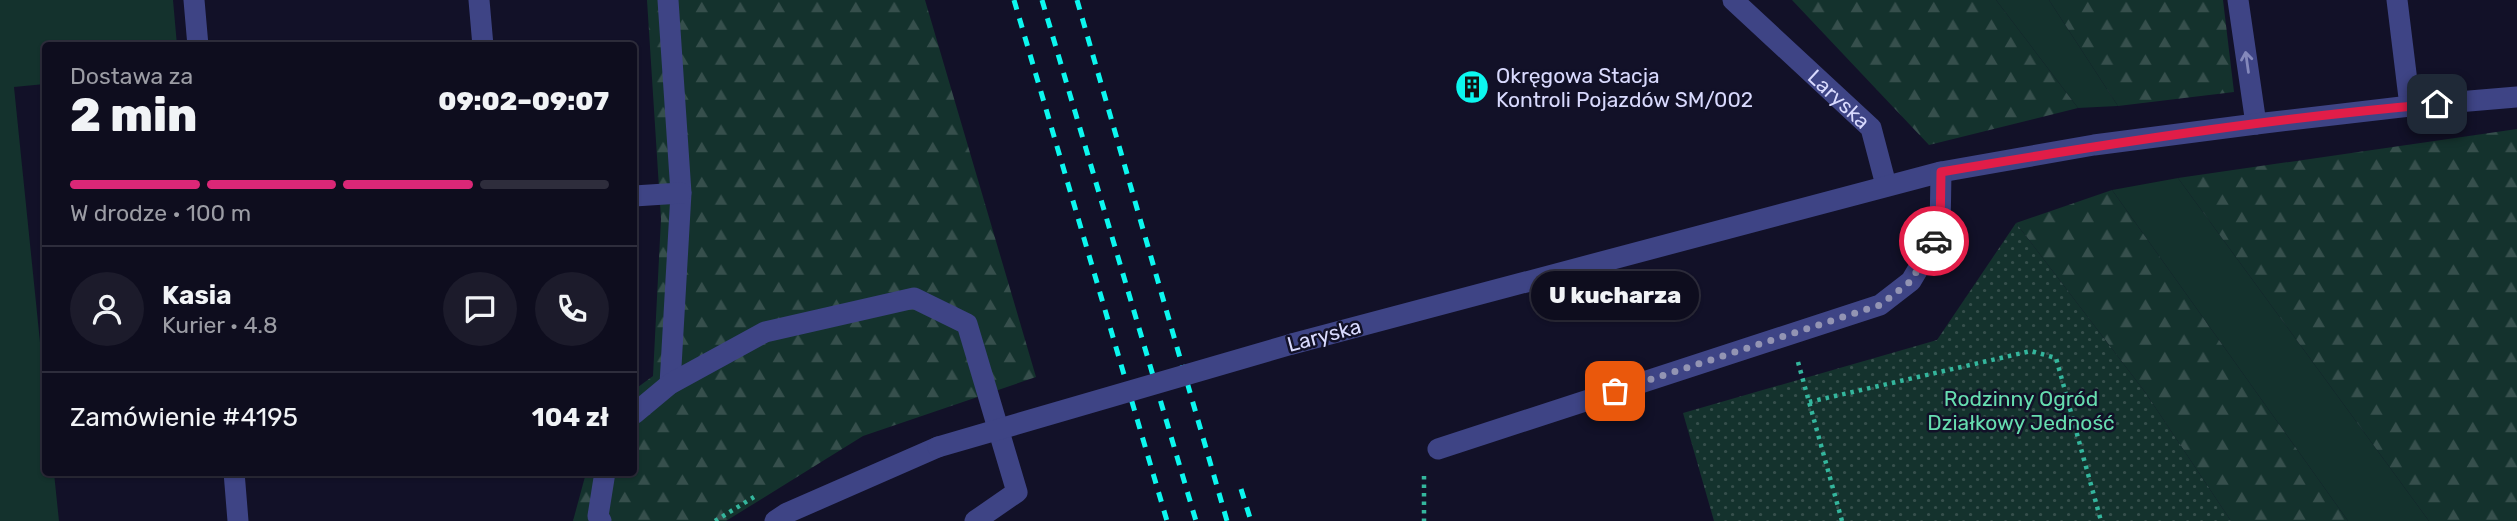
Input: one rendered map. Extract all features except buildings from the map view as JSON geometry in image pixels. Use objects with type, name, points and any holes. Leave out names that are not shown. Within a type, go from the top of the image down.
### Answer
[{"type":"street","points":[[194,0],[198,42]]},
{"type":"street","points":[[479,0],[483,42]]},
{"type":"street","points":[[668,0],[681,193],[670,384]]},
{"type":"street","name":"Laryska","points":[[1733,0],[1871,128],[1886,185]]},
{"type":"street","points":[[2238,0],[2256,124]]},
{"type":"street","points":[[2397,0],[2410,106]]},
{"type":"street","name":"Laryska","points":[[775,521],[787,513],[938,447],[1292,344],[1886,185],[1941,172],[2094,145],[2410,106],[2517,97]]},
{"type":"street","points":[[1438,449],[1880,305],[1911,281],[1940,232],[1941,172]]},
{"type":"street","points":[[637,196],[681,193]]},
{"type":"street","points":[[637,412],[670,384],[765,332],[914,298],[967,324],[1017,492],[975,521]]},
{"type":"street","points":[[234,476],[238,521]]},
{"type":"street","points":[[601,521],[598,516],[604,476]]},
{"type":"path","points":[[1791,334],[1842,521]]},
{"type":"path","points":[[1809,402],[2031,351],[2056,358],[2101,521]]},
{"type":"path","points":[[1424,521],[1424,475],[1438,449]]},
{"type":"green space","points":[[0,0],[173,0],[177,42],[42,42],[42,84],[14,87],[42,362],[42,476],[54,476],[59,521],[0,521]]},
{"type":"green space","points":[[647,0],[925,0],[1036,377],[863,436],[726,521],[573,521],[585,476],[637,476],[637,388],[653,376],[661,219]]},
{"type":"green space","points":[[1792,0],[1996,0],[2078,108],[1929,145]]},
{"type":"green space","points":[[1996,0],[2049,0],[2118,106],[2078,108]]},
{"type":"green space","points":[[2049,0],[2223,0],[2234,92],[2118,106]]},
{"type":"green space","points":[[2517,129],[2517,521],[2429,521],[2178,178]]},
{"type":"green space","points":[[2178,178],[2429,521],[2348,521],[2112,190]]},
{"type":"green space","points":[[2112,190],[2348,521],[2231,521],[2145,392],[2016,223]]},
{"type":"green space","name":"Rodzinny Ogród Działkowy Jedność","points":[[2016,223],[2145,392],[2231,521],[1714,521],[1683,413],[1937,340]]},
{"type":"railway","points":[[1014,0],[1167,521]]},
{"type":"railway","points":[[1042,0],[1196,521]]},
{"type":"railway","points":[[1077,0],[1227,521]]},
{"type":"railway","points":[[1241,489],[1251,521]]},
{"type":"way so far","points":[[1615,391],[1880,305],[1911,281],[1934,241]]},
{"type":"place","name":"Okręgowa Stacja Kontroli Pojazdów SM/002","points":[[1472,87]]},
{"type":"place","name":"U kucharza","points":[[1615,391]]},
{"type":"route","points":[[1934,241],[1940,232],[1941,172],[2094,145],[2437,104]]}]
